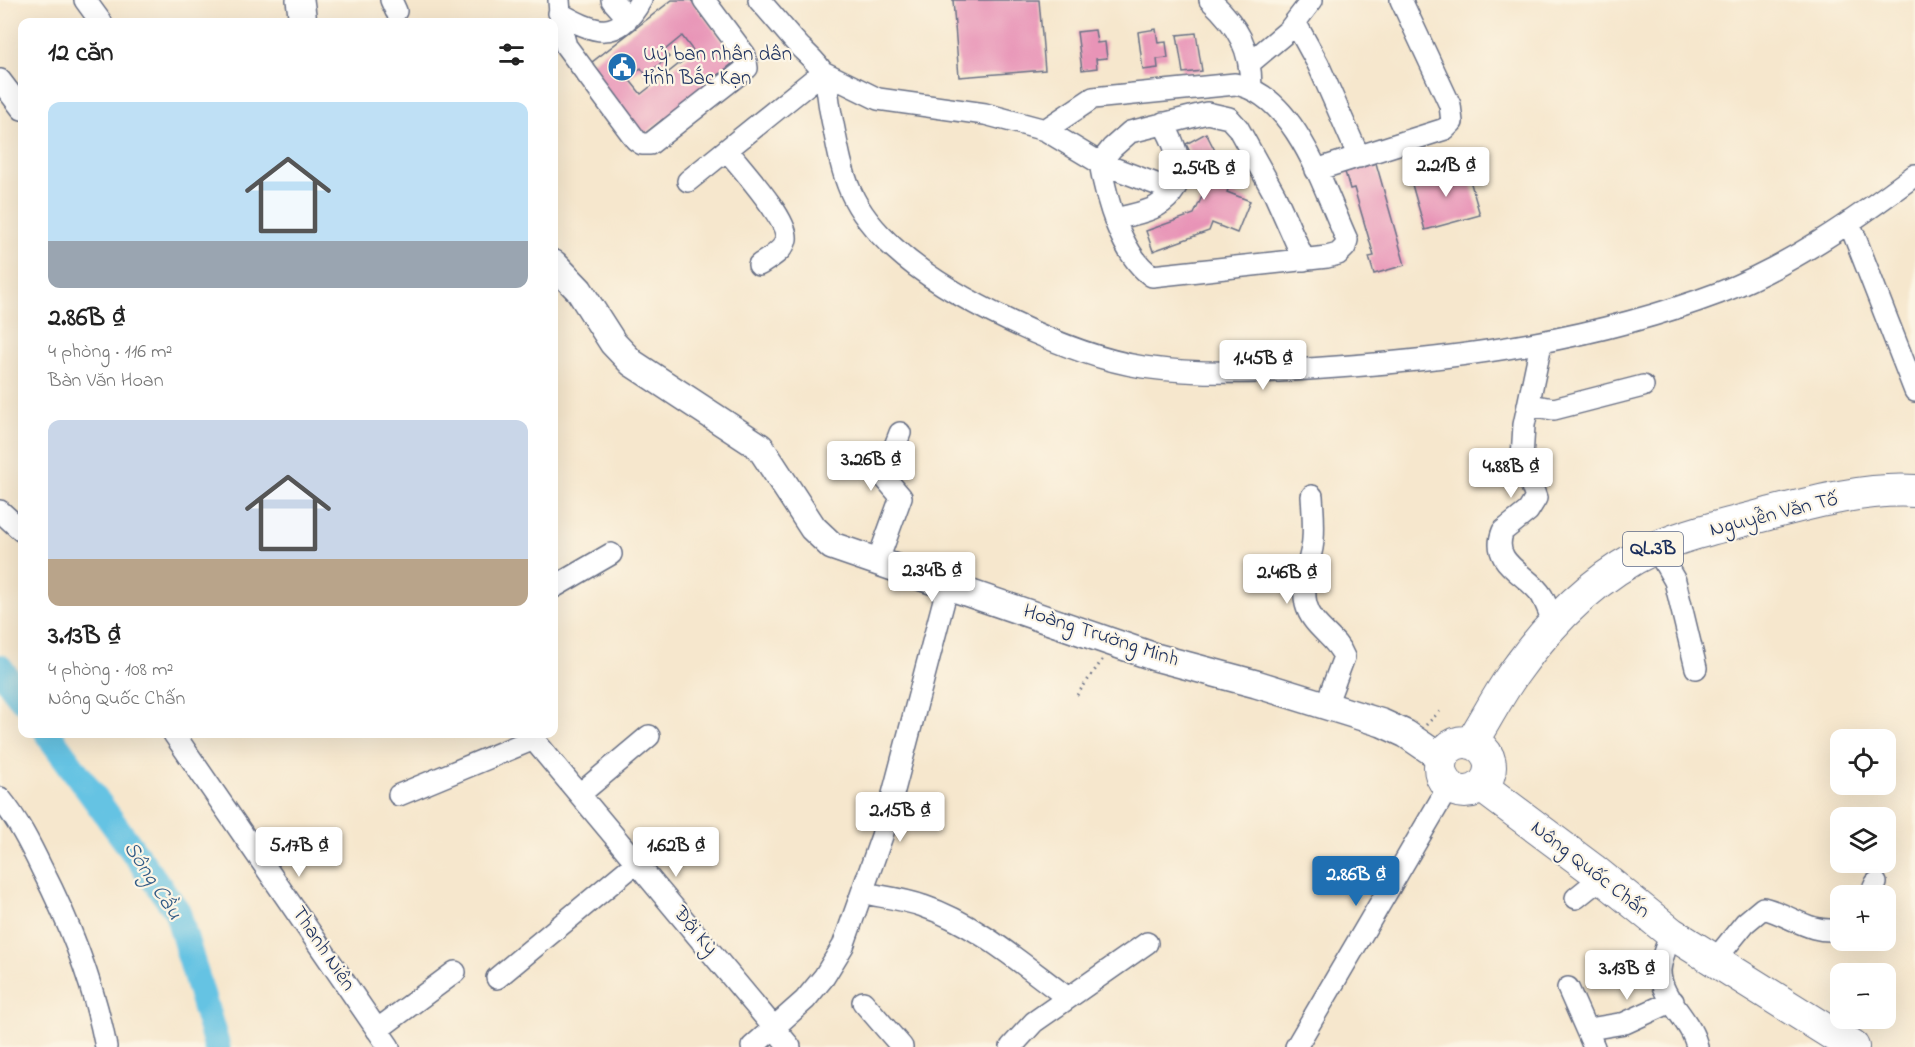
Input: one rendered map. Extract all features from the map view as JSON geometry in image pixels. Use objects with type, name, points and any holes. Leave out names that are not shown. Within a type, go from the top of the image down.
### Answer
[{"type":"highway","name":"Nguyễn Văn Tố","points":[[1471,743],[1513,674],[1554,623],[1590,588],[1623,565],[1656,548],[1798,506],[1863,494],[1915,491]]},
{"type":"highway","points":[[1471,743],[1485,753],[1490,770],[1481,786],[1468,792],[1445,772],[1453,745],[1471,743]]},
{"type":"highway","name":"Nông Quốc Chấn","points":[[1481,786],[1597,873],[1671,933],[1853,1047]]},
{"type":"main road","points":[[300,0],[302,18]]},
{"type":"main road","name":"Hoàng Trường Minh","points":[[558,268],[579,290],[613,343],[633,363],[749,436],[760,447],[821,537],[832,546],[1114,643],[1382,723],[1414,740],[1445,772]]},
{"type":"street","points":[[85,0],[98,18]]},
{"type":"street","points":[[612,0],[627,17]]},
{"type":"street","points":[[559,6],[588,29],[602,32],[618,26],[641,0]]},
{"type":"street","points":[[559,6],[566,46],[636,140],[645,145],[650,144],[710,100],[747,68],[746,56],[704,0]]},
{"type":"street","points":[[759,0],[823,72],[878,99],[985,114],[1045,130],[1100,163],[1172,190]]},
{"type":"street","points":[[1210,0],[1222,11],[1243,39],[1251,62],[1251,87]]},
{"type":"street","points":[[1251,62],[1295,22],[1312,0]]},
{"type":"street","points":[[1316,170],[1445,129],[1452,122],[1450,105],[1401,0]]},
{"type":"street","points":[[1295,22],[1318,64],[1359,157]]},
{"type":"street","points":[[688,181],[823,72]]},
{"type":"street","points":[[823,72],[843,178],[856,206],[875,231],[898,253],[990,311],[1046,337],[1139,366],[1198,373],[1279,371],[1371,364],[1540,344],[1674,308],[1720,292],[1767,271],[1849,222],[1915,175]]},
{"type":"street","points":[[0,80],[18,104]]},
{"type":"street","points":[[1045,130],[1094,98],[1235,84],[1251,87],[1276,105],[1287,119],[1316,170],[1347,240],[1345,248],[1338,254],[1304,260],[1152,276],[1134,260],[1105,188],[1100,163],[1112,148],[1130,132],[1207,113],[1229,118],[1238,128],[1275,195],[1304,260]]},
{"type":"street","points":[[1116,219],[1156,207],[1168,198],[1172,190],[1181,169],[1174,142],[1163,123]]},
{"type":"street","points":[[727,150],[784,226],[786,242],[781,249],[759,265]]},
{"type":"street","points":[[1849,222],[1915,391]]},
{"type":"street","points":[[1540,344],[1528,405],[1522,458],[1536,498],[1528,511],[1503,531],[1500,546],[1508,564],[1542,596],[1554,623]]},
{"type":"street","points":[[1528,405],[1554,409],[1643,386]]},
{"type":"street","points":[[877,563],[901,497],[885,478],[885,472],[900,433]]},
{"type":"street","points":[[1312,496],[1314,521],[1305,582],[1306,604],[1320,629],[1336,644],[1344,657],[1326,705]]},
{"type":"street","points":[[0,511],[18,527]]},
{"type":"street","points":[[1656,548],[1675,581],[1696,668]]},
{"type":"street","points":[[558,585],[611,554]]},
{"type":"street","points":[[752,1047],[805,1000],[824,977],[843,946],[864,893],[909,741],[948,585]]},
{"type":"street","points":[[580,794],[649,736]]},
{"type":"street","name":"Thanh Niên","points":[[177,738],[383,1038]]},
{"type":"street","points":[[399,795],[526,738]]},
{"type":"street","name":"Đội Kỳ","points":[[535,738],[790,1047]]},
{"type":"street","points":[[1296,1047],[1445,772]]},
{"type":"street","points":[[0,798],[17,818],[64,914],[98,1004],[106,1047]]},
{"type":"street","points":[[497,978],[637,862]]},
{"type":"street","points":[[1576,898],[1597,873]]},
{"type":"street","points":[[864,893],[902,900],[946,915],[984,937],[1068,998]]},
{"type":"street","points":[[1715,960],[1745,923],[1762,908],[1805,926],[1830,931]]},
{"type":"street","points":[[1671,933],[1660,973],[1673,1001],[1691,1030],[1697,1047]]},
{"type":"street","points":[[1011,1047],[1034,1022],[1147,943]]},
{"type":"street","points":[[383,1038],[455,972]]},
{"type":"street","points":[[1568,988],[1592,1038],[1673,1001]]},
{"type":"street","points":[[863,1002],[902,1047]]},
{"type":"path","points":[[1077,695],[1114,643]]},
{"type":"building","name":"Uỷ ban nhân dân tỉnh Bắc Kạn","points":[[672,0],[691,0],[737,60],[717,76],[721,82],[667,124],[663,119],[642,136],[587,66]],"holes":[[[682,36],[694,52],[641,94],[628,78],[641,68],[646,75],[669,57],[665,50]]]},
{"type":"building","points":[[953,0],[1039,0],[1045,70],[959,77]]},
{"type":"building","points":[[1156,29],[1158,43],[1166,42],[1168,58],[1157,59],[1158,68],[1143,70],[1138,32]]},
{"type":"building","points":[[1095,30],[1097,43],[1105,42],[1107,58],[1096,59],[1097,68],[1082,70],[1077,32]]},
{"type":"building","points":[[1196,33],[1202,71],[1183,73],[1177,35]]},
{"type":"building","points":[[1206,133],[1231,182],[1227,192],[1250,201],[1237,233],[1212,223],[1209,231],[1153,251],[1146,231],[1194,214],[1207,186],[1186,144]]},
{"type":"building","points":[[1376,163],[1405,265],[1374,274],[1369,257],[1374,256],[1354,188],[1350,189],[1345,172]]},
{"type":"building","points":[[1466,166],[1480,215],[1425,230],[1411,181]]},
{"type":"waterway","name":"Sông Cầu","points":[[0,668],[18,693]]},
{"type":"waterway","name":"Sông Cầu","points":[[51,738],[177,911],[217,1047]]},
{"type":"place","name":"Uỷ ban nhân dân tỉnh Bắc Kạn","points":[[622,67]]}]
